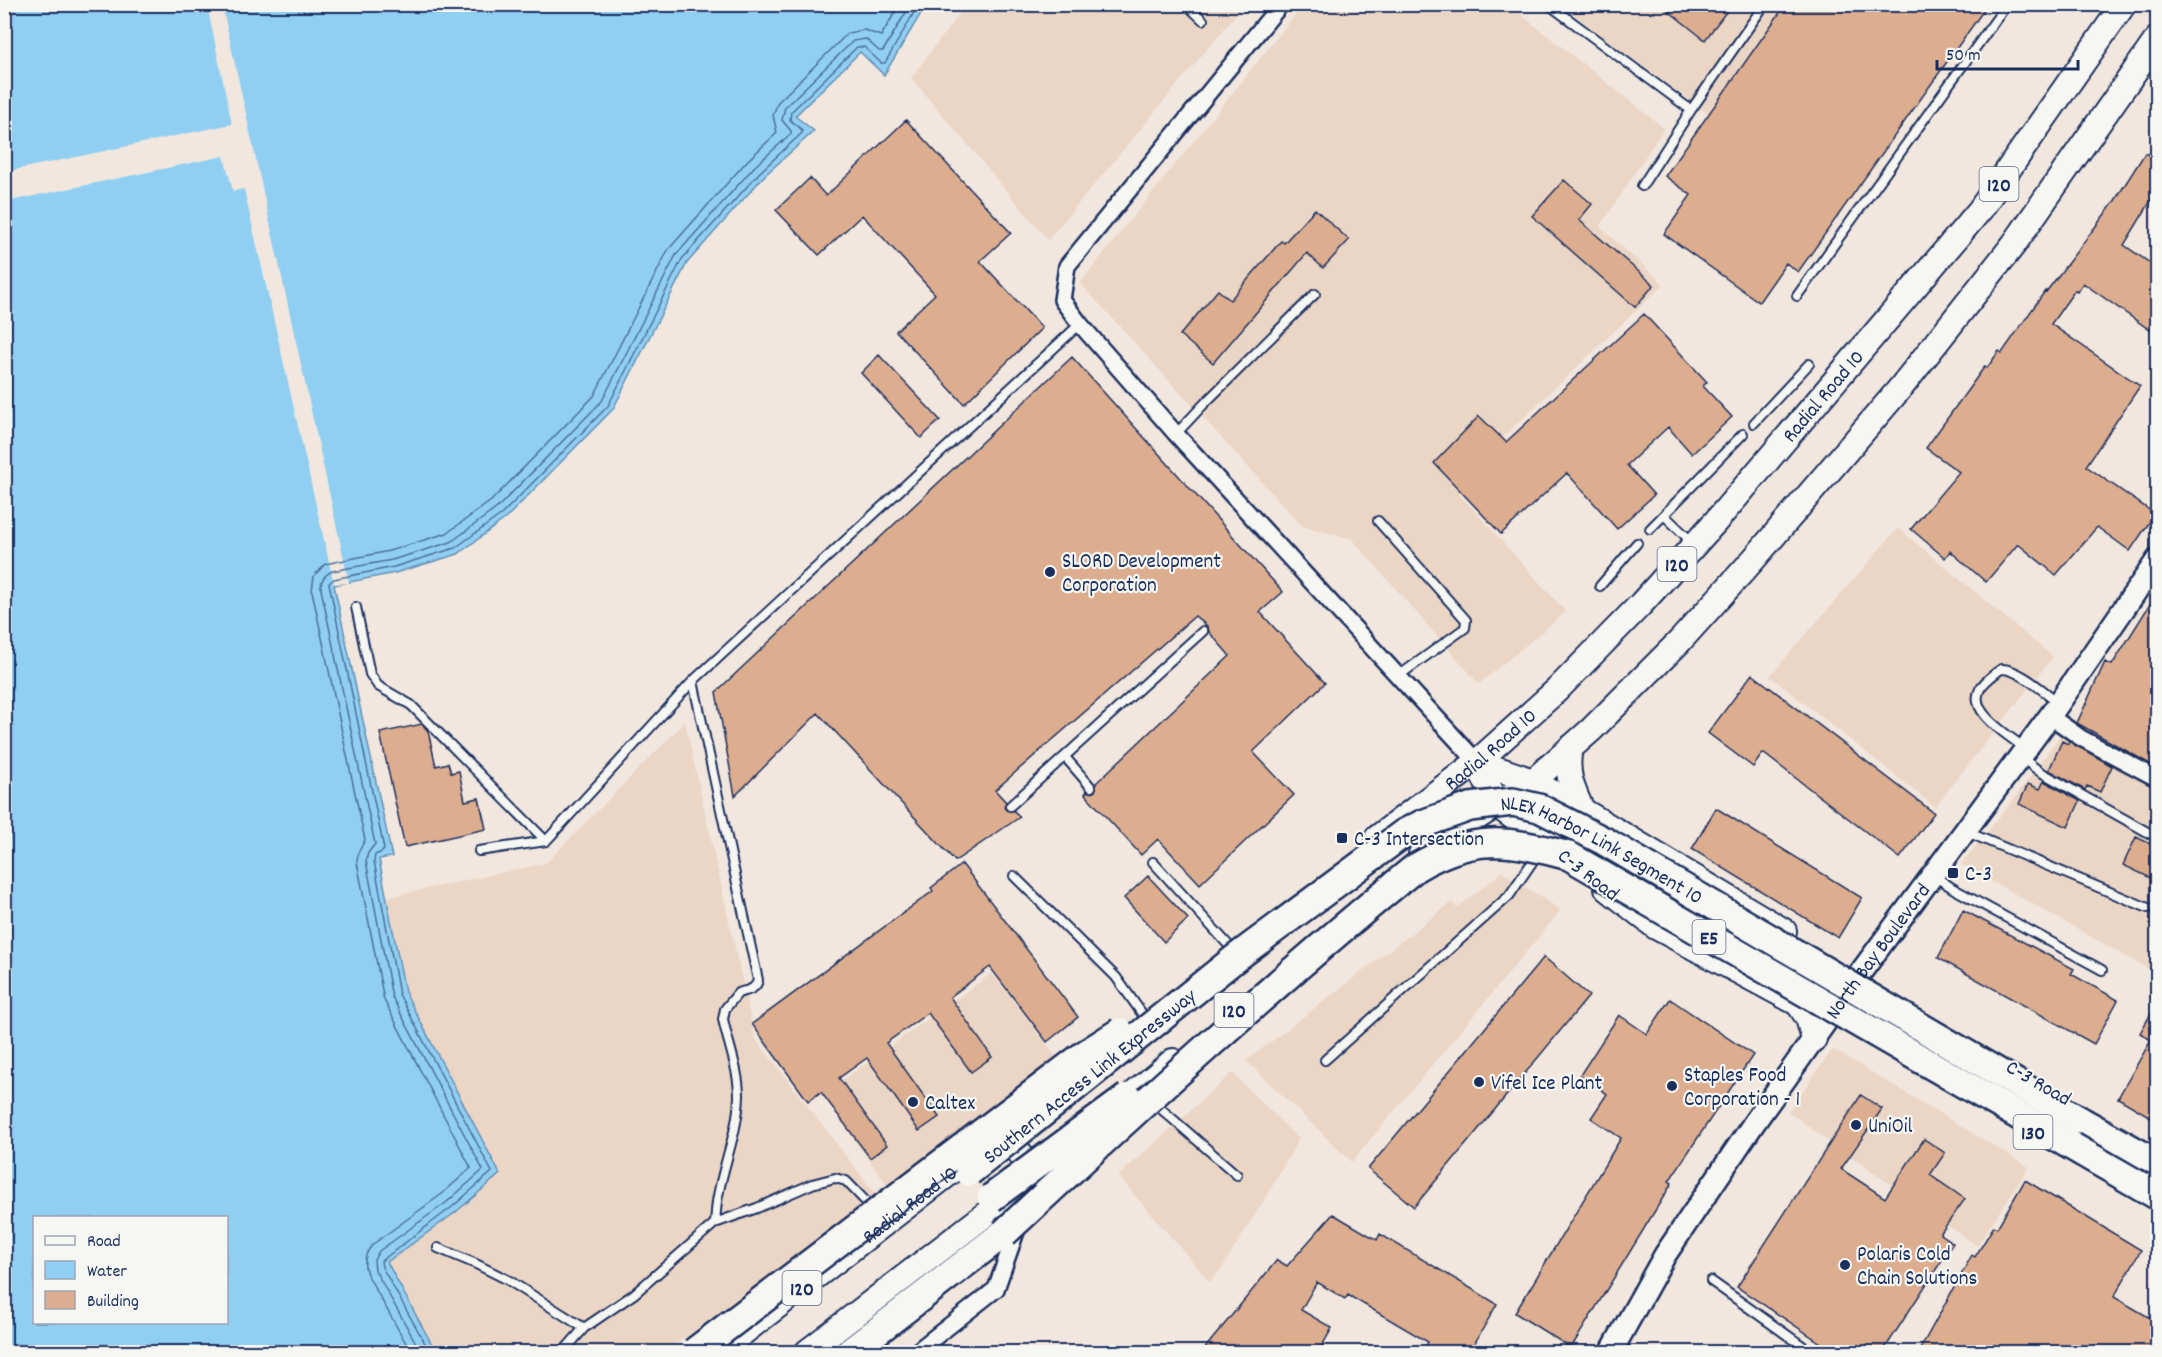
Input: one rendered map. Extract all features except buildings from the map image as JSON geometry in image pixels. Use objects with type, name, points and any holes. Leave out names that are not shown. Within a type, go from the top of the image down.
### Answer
[{"type":"highway","name":"NLEX Harbor Link Segment 10","points":[[1234,953],[1404,834],[1422,824],[1440,816],[1482,805],[1513,802],[1530,806],[1604,841],[2157,1164]]},
{"type":"highway","name":"NLEX Harbor Link Segment 10","points":[[1266,995],[1409,873],[1434,856],[1464,846],[1490,842],[1546,850],[1569,856],[1588,866],[2157,1196]]},
{"type":"highway","name":"Southern Access Link Expressway","points":[[969,1172],[1234,953]]},
{"type":"highway","points":[[694,1353],[1084,1055],[1234,953]]},
{"type":"highway","name":"Southern Access Link Expressway","points":[[991,1198],[1266,995]]},
{"type":"highway","points":[[850,1353],[1004,1233],[1135,1111],[1266,995]]},
{"type":"main road","name":"Radial Road 10","points":[[718,1353],[887,1223],[1143,1016],[1234,953],[1477,762],[1557,690],[1695,545],[1980,210],[2124,4]]},
{"type":"main road","name":"120","points":[[807,1353],[1036,1175],[1415,858],[1533,782],[1680,641],[1753,560],[1902,386],[2014,244],[2157,38]]},
{"type":"main road","name":"North Bay Boulevard","points":[[1611,1353],[1665,1255],[1754,1123],[1858,976],[2023,753],[2157,559]]},
{"type":"main road","points":[[1570,748],[1569,777],[1571,787],[1582,810]]},
{"type":"main road","name":"C-3 Road","points":[[1477,762],[1533,782],[1582,810],[2157,1152]]},
{"type":"main road","name":"C-3 Road","points":[[1477,762],[1498,806],[1656,927],[1797,1003],[1808,1018],[1821,1029]]},
{"type":"main road","points":[[1434,846],[1470,837],[1497,835],[1545,840]]},
{"type":"main road","name":"130","points":[[1821,1029],[2030,1130],[2157,1205]]},
{"type":"main road","points":[[1004,1130],[1036,1175]]},
{"type":"street","points":[[1281,4],[1067,266],[1062,300],[1080,324],[1176,434],[1477,762]]},
{"type":"street","points":[[2054,709],[2081,738],[2157,779]]},
{"type":"street","points":[[916,1353],[996,1289],[1036,1175]]},
{"type":"lane","points":[[1186,4],[1203,20]]},
{"type":"lane","points":[[1548,4],[1691,110]]},
{"type":"lane","points":[[1642,186],[1764,4]]},
{"type":"lane","points":[[1797,296],[2007,4]]},
{"type":"lane","points":[[1176,434],[1315,294]]},
{"type":"lane","points":[[479,851],[546,841],[693,681],[1080,324]]},
{"type":"lane","points":[[1754,423],[1809,364]]},
{"type":"lane","points":[[1650,529],[1743,434]]},
{"type":"lane","points":[[1664,515],[1695,545]]},
{"type":"lane","points":[[1378,521],[1466,620],[1465,628],[1397,677]]},
{"type":"lane","points":[[1600,586],[1637,543]]},
{"type":"lane","points":[[356,607],[370,674],[378,686],[411,705],[546,841]]},
{"type":"lane","points":[[1010,806],[1203,631]]},
{"type":"lane","points":[[2054,709],[2030,682],[2007,669],[2001,669],[1980,689],[1977,703],[1982,714],[2039,771],[2157,838]]},
{"type":"lane","points":[[693,681],[758,980],[753,989],[738,993],[723,1014],[736,1072],[738,1102],[731,1148],[718,1195],[715,1223]]},
{"type":"lane","points":[[1065,757],[1091,787]]},
{"type":"lane","points":[[1965,831],[2148,908]]},
{"type":"lane","points":[[1325,1060],[1509,896],[1545,840]]},
{"type":"lane","points":[[1153,862],[1208,920],[1234,953]]},
{"type":"lane","points":[[1933,875],[1954,889],[2102,970]]},
{"type":"lane","points":[[1014,876],[1116,978],[1143,1016]]},
{"type":"lane","points":[[1140,1089],[1237,1175]]},
{"type":"lane","points":[[563,1353],[584,1328],[634,1294],[715,1223],[812,1184],[835,1178],[846,1181],[887,1223]]},
{"type":"lane","points":[[438,1248],[508,1280],[584,1328]]},
{"type":"lane","points":[[1711,1281],[1811,1353]]},
{"type":"shaded area","points":[[966,5],[1244,5],[1048,240],[911,78]]},
{"type":"shaded area","points":[[1303,5],[1509,5],[1664,128],[1600,227],[1664,284],[1452,486],[1566,612],[1479,684],[1352,539],[1302,526],[1080,283]]},
{"type":"shaded area","points":[[1560,5],[1854,5],[1753,147]]},
{"type":"shaded area","points":[[1898,528],[2053,657],[1935,807],[1770,676]]},
{"type":"shaded area","points":[[685,722],[755,1038],[877,1196],[665,1352],[436,1352],[386,1262],[456,1212],[500,1174],[405,992],[388,897],[546,863]]},
{"type":"shaded area","points":[[2061,734],[2157,783],[2157,968],[2154,972],[1961,864],[2014,799]]},
{"type":"shaded area","points":[[1502,872],[1561,910],[1352,1162],[1246,1061],[1452,902],[1457,908]]},
{"type":"shaded area","points":[[992,973],[1066,1069],[896,1197],[822,1095]]},
{"type":"shaded area","points":[[1833,1049],[2029,1167],[1977,1246],[1788,1112]]},
{"type":"shaded area","points":[[1232,1073],[1299,1139],[1222,1268],[1210,1282],[1118,1176]]},
{"type":"water","points":[[5,5],[926,5],[884,75],[860,52],[795,116],[814,131],[764,176],[687,263],[613,409],[506,518],[458,554],[395,573],[334,585],[392,857],[379,859],[405,992],[500,1174],[456,1212],[387,1262],[436,1352],[5,1352]]},
{"type":"pier","points":[[207,5],[222,5],[349,583],[334,584],[244,189],[233,191],[224,156],[5,202],[5,172],[232,124]]},
{"type":"place","name":"SLORD Development Corporation","points":[[1050,572]]},
{"type":"place","name":"C-3 Intersection","points":[[1342,838]]},
{"type":"place","name":"C-3","points":[[1953,873]]},
{"type":"place","name":"Vifel Ice Plant","points":[[1479,1082]]},
{"type":"place","name":"Staples Food Corporation - 1","points":[[1672,1086]]},
{"type":"place","name":"Caltex","points":[[913,1102]]},
{"type":"place","name":"UniOil","points":[[1856,1125]]},
{"type":"place","name":"Polaris Cold Chain Solutions","points":[[1845,1265]]}]
